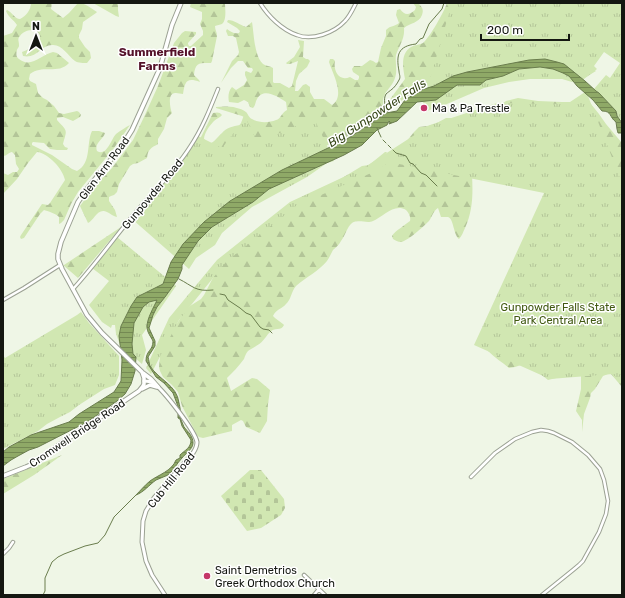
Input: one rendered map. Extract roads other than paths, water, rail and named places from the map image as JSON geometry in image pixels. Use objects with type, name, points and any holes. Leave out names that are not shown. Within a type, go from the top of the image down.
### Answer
[{"type":"main road","name":"Glen Arm Road","points":[[158,387],[92,321],[82,306],[60,265],[58,256],[59,246],[75,208],[87,189],[122,146],[132,130],[160,68],[172,25],[181,3]]},
{"type":"main road","points":[[141,371],[144,381]]},
{"type":"main road","name":"Cromwell Bridge Road","points":[[3,476],[26,468],[35,463],[73,435],[139,391],[143,386],[144,381]]},
{"type":"main road","points":[[139,391],[150,386],[158,387]]},
{"type":"street","points":[[260,3],[278,24],[301,37],[322,35],[334,30],[345,21],[356,3]]},
{"type":"street","name":"Gunpowder Road","points":[[73,289],[190,148],[218,89]]},
{"type":"street","points":[[3,300],[60,265]]},
{"type":"street","name":"Cub Hill Road","points":[[144,381],[153,383],[158,387],[179,412],[196,439],[197,444],[196,448],[154,498],[146,511],[143,521],[142,542],[146,561],[152,575],[166,595]]},
{"type":"street","points":[[471,477],[495,453],[515,439],[532,432],[542,430],[554,432],[572,442],[588,455],[596,464],[604,480],[608,507],[599,532],[583,560],[542,595]]},
{"type":"street","points":[[3,554],[13,542]]},
{"type":"street","points":[[304,576],[325,595]]},
{"type":"street","points":[[314,595],[319,589]]},
{"type":"waterway","name":"Big Gunpowder Falls","points":[[388,112],[385,105],[385,98],[386,94],[400,79],[398,65],[398,56],[400,52],[405,47],[416,44],[423,38],[429,24],[442,9],[444,3]]},
{"type":"waterway","name":"Big Gunpowder Falls","points":[[377,128],[381,137]]},
{"type":"waterway","points":[[383,140],[386,143]]},
{"type":"waterway","points":[[388,145],[391,148]]},
{"type":"waterway","points":[[393,150],[396,153],[406,156],[410,163],[413,164],[421,173],[426,175],[437,186]]},
{"type":"waterway","points":[[179,279],[198,289],[213,290]]},
{"type":"waterway","points":[[220,294],[225,295],[228,300],[251,315],[260,327],[269,330],[272,333]]},
{"type":"waterway","points":[[43,595],[45,591],[45,578],[52,562],[64,554],[98,543],[105,535],[114,517],[136,495]]},
{"type":"place","name":"Ma & Pa Trestle","points":[[424,108]]},
{"type":"place","name":"Saint Demetrios Greek Orthodox Church","points":[[207,576]]},
{"type":"district","name":"Summerfield Farms","points":[[157,59]]},
{"type":"park label","name":"Gunpowder Falls State Park Central Area","points":[[558,313]]}]
